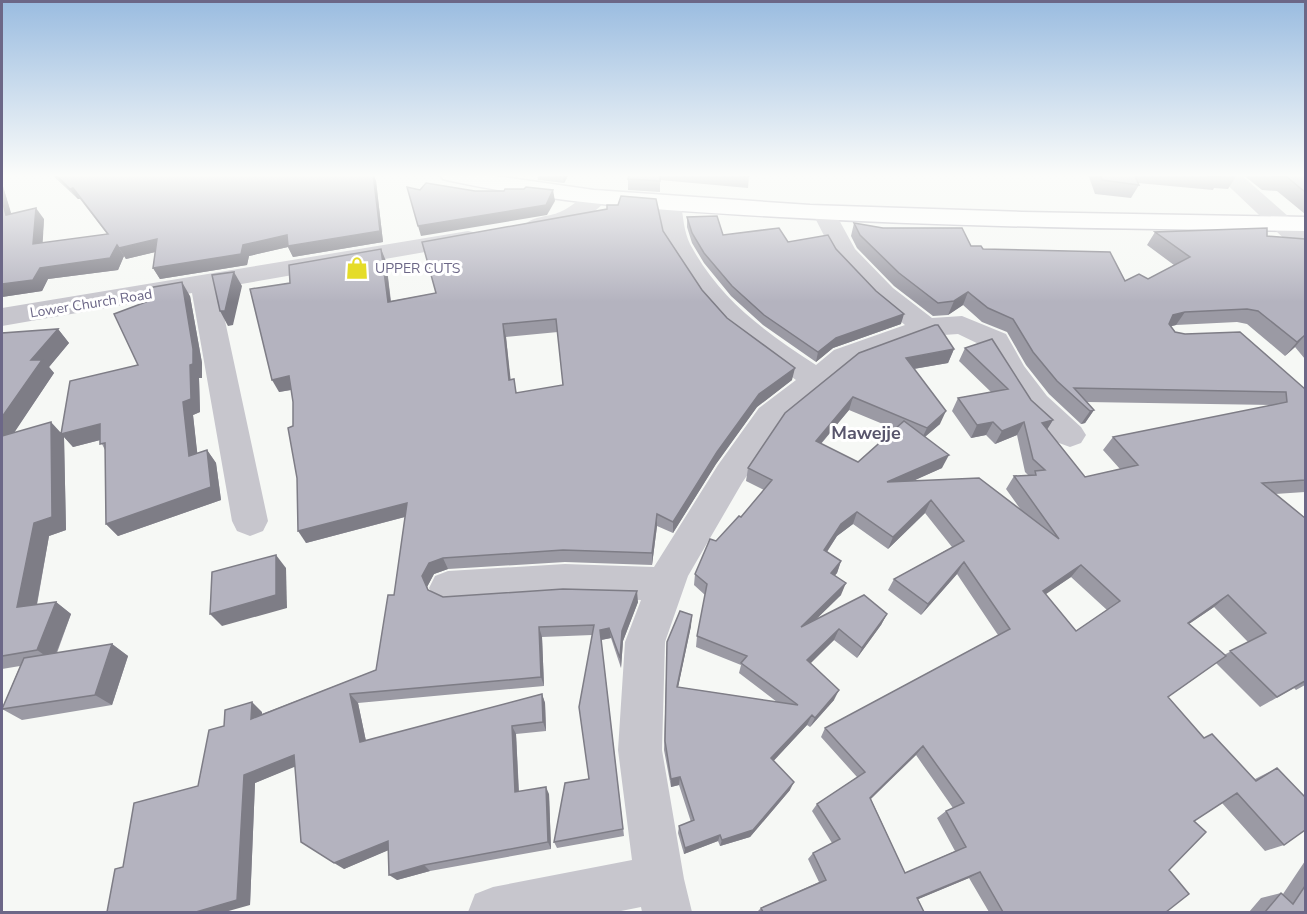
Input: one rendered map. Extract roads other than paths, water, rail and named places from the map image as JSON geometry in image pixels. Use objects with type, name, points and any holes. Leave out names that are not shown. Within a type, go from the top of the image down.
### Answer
[{"type":"main road","points":[[976,217],[1305,224]]},
{"type":"street","name":"Lower Church Road","points":[[2,318],[555,223],[572,217]]},
{"type":"street","points":[[672,217],[677,242],[712,296],[737,323],[755,338],[817,380]]},
{"type":"street","points":[[827,217],[844,252],[884,294],[926,327]]},
{"type":"street","points":[[1273,217],[1305,246]]},
{"type":"street","points":[[204,284],[250,520]]},
{"type":"street","points":[[493,912],[663,896],[640,750],[645,642],[665,584],[730,474],[770,416],[844,357],[926,327],[962,326],[996,341],[1012,371],[1035,404],[1070,435]]},
{"type":"street","points":[[448,588],[566,581],[665,584]]},
{"type":"place","name":"UPPER CUTS","points":[[357,268]]},
{"type":"district","name":"Mawejje","points":[[866,433]]}]
